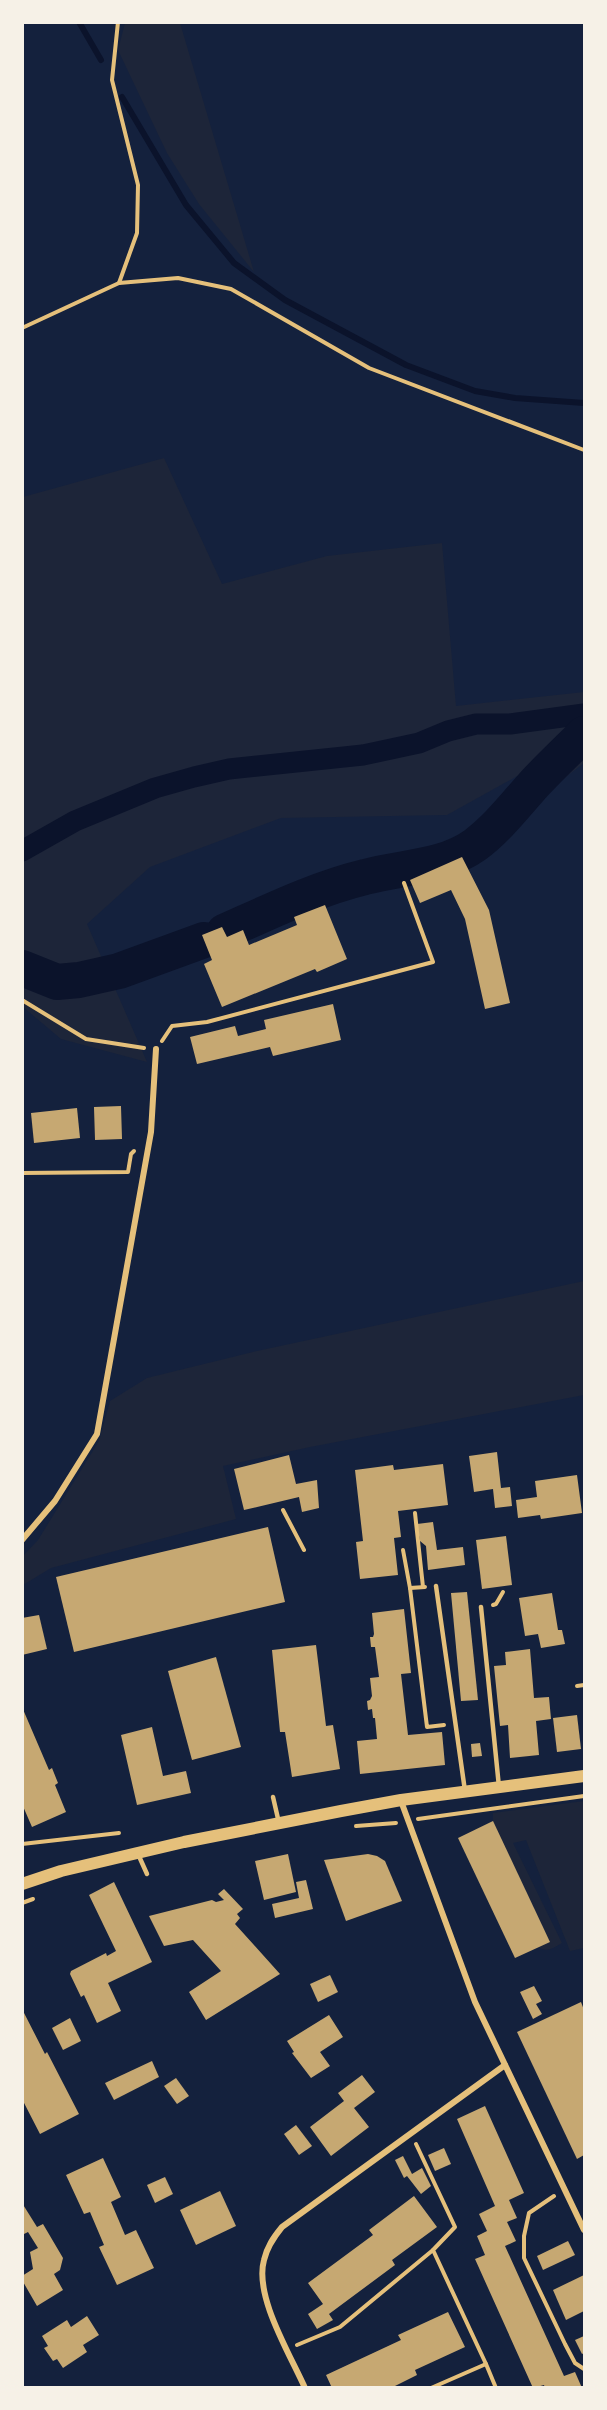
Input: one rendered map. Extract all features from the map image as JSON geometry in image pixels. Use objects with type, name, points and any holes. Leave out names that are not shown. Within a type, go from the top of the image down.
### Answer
[{"type":"main road","points":[[22,1884],[138,1852],[279,1823],[401,1800],[585,1776]]},
{"type":"street","points":[[22,1540],[54,1501],[97,1434],[151,1132],[156,1049]]},
{"type":"street","points":[[401,1800],[460,1965],[505,2065],[585,2230]]},
{"type":"street","points":[[305,2388],[271,2312],[262,2285],[263,2261],[270,2241],[282,2228],[505,2065]]},
{"type":"lane","points":[[436,1586],[465,1791]]},
{"type":"lane","points":[[481,1607],[499,1787]]},
{"type":"lane","points":[[273,1797],[279,1823]]},
{"type":"lane","points":[[138,1852],[147,1874]]},
{"type":"path","points":[[118,22],[112,80],[138,185],[137,233],[119,283]]},
{"type":"path","points":[[22,328],[119,283],[178,278],[231,289],[369,368],[585,450]]},
{"type":"path","points":[[22,1000],[86,1039],[156,1049],[172,1026],[207,1022],[433,962],[404,883]]},
{"type":"path","points":[[22,1173],[128,1172],[131,1154],[151,1132]]},
{"type":"path","points":[[283,1510],[304,1550]]},
{"type":"path","points":[[415,1513],[423,1588]]},
{"type":"path","points":[[403,1550],[410,1588],[427,1727],[454,1724]]},
{"type":"path","points":[[577,1686],[585,1685]]},
{"type":"path","points":[[354,1826],[382,1826],[585,1796]]},
{"type":"path","points":[[22,1844],[119,1833]]},
{"type":"path","points":[[22,1903],[34,1899]]},
{"type":"path","points":[[287,2349],[340,2327],[433,2250],[454,2227],[410,2133]]},
{"type":"path","points":[[564,2189],[529,2213],[524,2236],[524,2258],[575,2363],[585,2369]]},
{"type":"path","points":[[433,2250],[496,2388]]},
{"type":"path","points":[[431,2388],[486,2364]]},
{"type":"shaded area","points":[[125,23],[180,23],[254,272],[199,204],[167,153],[118,50]]},
{"type":"shaded area","points":[[164,458],[222,584],[327,556],[442,543],[456,706],[584,692],[584,763],[541,796],[521,774],[447,815],[281,818],[150,867],[87,924],[147,1062],[61,1039],[23,1007],[23,497]]},
{"type":"shaded area","points":[[584,1281],[584,1395],[310,1447],[223,1466],[236,1519],[51,1568],[23,1585],[23,1556],[38,1540],[99,1441],[110,1401],[147,1378],[257,1351]]},
{"type":"shaded area","points":[[584,1801],[584,1948],[570,1951],[526,1840],[513,1843],[562,1943],[544,1950],[538,1947],[550,1941],[493,1821],[493,1813]]},
{"type":"building","points":[[462,857],[489,910],[510,1003],[485,1009],[465,919],[451,890],[420,903],[410,880]]},
{"type":"building","points":[[325,905],[347,959],[317,972],[315,969],[222,1007],[204,964],[212,960],[202,935],[222,927],[227,937],[243,930],[249,945],[297,925],[294,917]]},
{"type":"building","points":[[333,1004],[341,1040],[273,1056],[270,1047],[197,1064],[190,1037],[235,1026],[238,1036],[266,1029],[264,1020]]},
{"type":"building","points":[[121,1106],[122,1139],[95,1140],[94,1107]]},
{"type":"building","points":[[77,1108],[80,1138],[34,1143],[31,1113]]},
{"type":"building","points":[[497,1452],[501,1488],[510,1487],[512,1506],[495,1508],[493,1489],[474,1492],[469,1456]]},
{"type":"building","points":[[289,1455],[296,1484],[317,1480],[319,1508],[302,1512],[299,1497],[244,1510],[234,1469]]},
{"type":"building","points":[[443,1464],[448,1505],[398,1511],[401,1537],[394,1538],[398,1575],[360,1579],[356,1542],[363,1541],[355,1470],[393,1465],[394,1470]]},
{"type":"building","points":[[577,1475],[582,1513],[541,1519],[540,1515],[518,1518],[516,1500],[537,1497],[535,1481]]},
{"type":"building","points":[[433,1522],[437,1550],[463,1547],[465,1565],[428,1570],[426,1546],[420,1541],[417,1524]]},
{"type":"building","points":[[268,1527],[285,1602],[74,1652],[56,1577]]},
{"type":"building","points":[[506,1536],[512,1585],[482,1589],[476,1540]]},
{"type":"building","points":[[467,1592],[478,1700],[461,1701],[451,1593]]},
{"type":"building","points":[[552,1593],[558,1630],[562,1630],[565,1644],[541,1648],[538,1634],[525,1636],[519,1598]]},
{"type":"building","points":[[404,1609],[411,1673],[401,1674],[408,1735],[442,1732],[445,1765],[360,1774],[357,1741],[377,1739],[375,1718],[373,1718],[372,1709],[368,1710],[367,1701],[372,1696],[370,1678],[379,1677],[375,1647],[371,1647],[370,1637],[374,1634],[372,1613]]},
{"type":"building","points":[[39,1615],[47,1649],[22,1655],[22,1618]]},
{"type":"building","points":[[316,1645],[326,1726],[333,1725],[340,1769],[292,1777],[285,1732],[280,1732],[272,1650]]},
{"type":"building","points":[[530,1649],[534,1698],[549,1697],[551,1719],[536,1721],[539,1755],[510,1758],[508,1725],[500,1726],[494,1666],[506,1665],[505,1652]]},
{"type":"building","points":[[216,1657],[241,1747],[192,1760],[168,1671]]},
{"type":"building","points":[[22,1707],[49,1770],[52,1768],[58,1783],[55,1785],[66,1812],[32,1827],[22,1804]]},
{"type":"building","points":[[577,1715],[581,1749],[557,1752],[553,1718]]},
{"type":"building","points":[[152,1727],[163,1776],[186,1771],[191,1793],[137,1805],[121,1735]]},
{"type":"building","points":[[480,1743],[482,1756],[472,1757],[471,1744]]},
{"type":"building","points":[[493,1821],[550,1942],[515,1958],[458,1838]]},
{"type":"building","points":[[288,1854],[296,1892],[264,1900],[255,1861]]},
{"type":"building","points":[[368,1854],[385,1861],[402,1901],[346,1921],[324,1860]]},
{"type":"building","points":[[306,1880],[313,1909],[275,1918],[272,1904],[299,1898],[296,1882]]},
{"type":"building","points":[[114,1882],[152,1962],[108,1983],[121,2011],[97,2023],[84,1995],[81,1997],[70,1974],[71,1971],[106,1953],[107,1956],[116,1951],[89,1895]]},
{"type":"building","points":[[224,1889],[243,1909],[237,1914],[240,1918],[235,1924],[280,1974],[206,2020],[189,1992],[221,1971],[193,1940],[164,1946],[149,1916],[212,1900],[216,1902],[224,1900],[218,1894]]},
{"type":"building","points":[[330,1975],[338,1992],[318,2002],[310,1984]]},
{"type":"building","points":[[534,1986],[542,2001],[536,2004],[542,2014],[533,2019],[520,1992]]},
{"type":"building","points":[[581,2002],[584,2010],[584,2155],[577,2159],[517,2032]]},
{"type":"building","points":[[22,2009],[79,2114],[40,2134],[22,2099]]},
{"type":"building","points":[[329,2015],[343,2037],[320,2052],[330,2066],[311,2078],[292,2053],[294,2052],[287,2041]]},
{"type":"building","points":[[70,2018],[81,2041],[63,2050],[52,2028]]},
{"type":"building","points":[[152,2061],[159,2077],[114,2100],[105,2083]]},
{"type":"building","points":[[362,2075],[375,2092],[354,2108],[369,2127],[331,2156],[310,2127],[344,2101],[338,2093]]},
{"type":"building","points":[[176,2078],[189,2096],[177,2104],[164,2086]]},
{"type":"building","points":[[485,2106],[524,2193],[509,2200],[517,2218],[507,2222],[516,2241],[505,2246],[564,2376],[575,2372],[582,2388],[545,2388],[544,2385],[533,2388],[475,2259],[485,2255],[477,2236],[487,2231],[479,2214],[495,2206],[457,2119]]},
{"type":"building","points":[[296,2125],[312,2146],[299,2155],[284,2134]]},
{"type":"building","points":[[444,2148],[451,2164],[435,2171],[428,2155]]},
{"type":"building","points":[[403,2156],[412,2174],[422,2168],[431,2186],[421,2194],[407,2176],[404,2178],[395,2160]]},
{"type":"building","points":[[103,2158],[121,2197],[111,2202],[125,2235],[136,2230],[154,2268],[117,2285],[99,2247],[104,2245],[90,2212],[84,2214],[66,2175]]},
{"type":"building","points":[[165,2177],[173,2194],[155,2203],[147,2185]]},
{"type":"building","points":[[220,2191],[236,2226],[196,2245],[180,2210]]},
{"type":"building","points":[[414,2196],[437,2227],[392,2260],[395,2265],[329,2314],[333,2320],[317,2329],[308,2314],[323,2304],[308,2283],[373,2235],[369,2230]]},
{"type":"building","points":[[22,2203],[37,2227],[43,2224],[63,2258],[60,2270],[54,2274],[63,2290],[37,2306],[22,2280],[22,2276],[33,2269],[30,2252],[38,2248],[28,2232],[22,2235]]},
{"type":"building","points":[[568,2241],[575,2255],[543,2270],[537,2256]]},
{"type":"building","points":[[584,2275],[584,2311],[566,2320],[553,2290]]},
{"type":"building","points":[[448,2312],[465,2347],[415,2370],[417,2375],[391,2388],[332,2388],[326,2375],[401,2340],[398,2335]]},
{"type":"building","points":[[87,2316],[99,2335],[83,2345],[87,2352],[63,2368],[57,2359],[53,2361],[44,2348],[48,2346],[42,2336],[67,2320],[71,2327]]},
{"type":"building","points":[[584,2336],[584,2353],[582,2354],[575,2340]]},
{"type":"waterway","points":[[79,22],[101,60]]},
{"type":"waterway","points":[[122,97],[186,205],[234,263],[285,300],[406,365],[475,391],[515,398],[584,403]]},
{"type":"waterway","points":[[22,851],[75,821],[155,788],[194,777],[229,769],[363,755],[419,743],[448,731],[476,724],[510,724],[584,714]]},
{"type":"waterway","points":[[224,932],[294,901],[347,882],[436,863],[463,853],[491,831],[584,734]]},
{"type":"waterway","points":[[22,968],[57,982],[79,980],[119,971],[204,940]]}]
